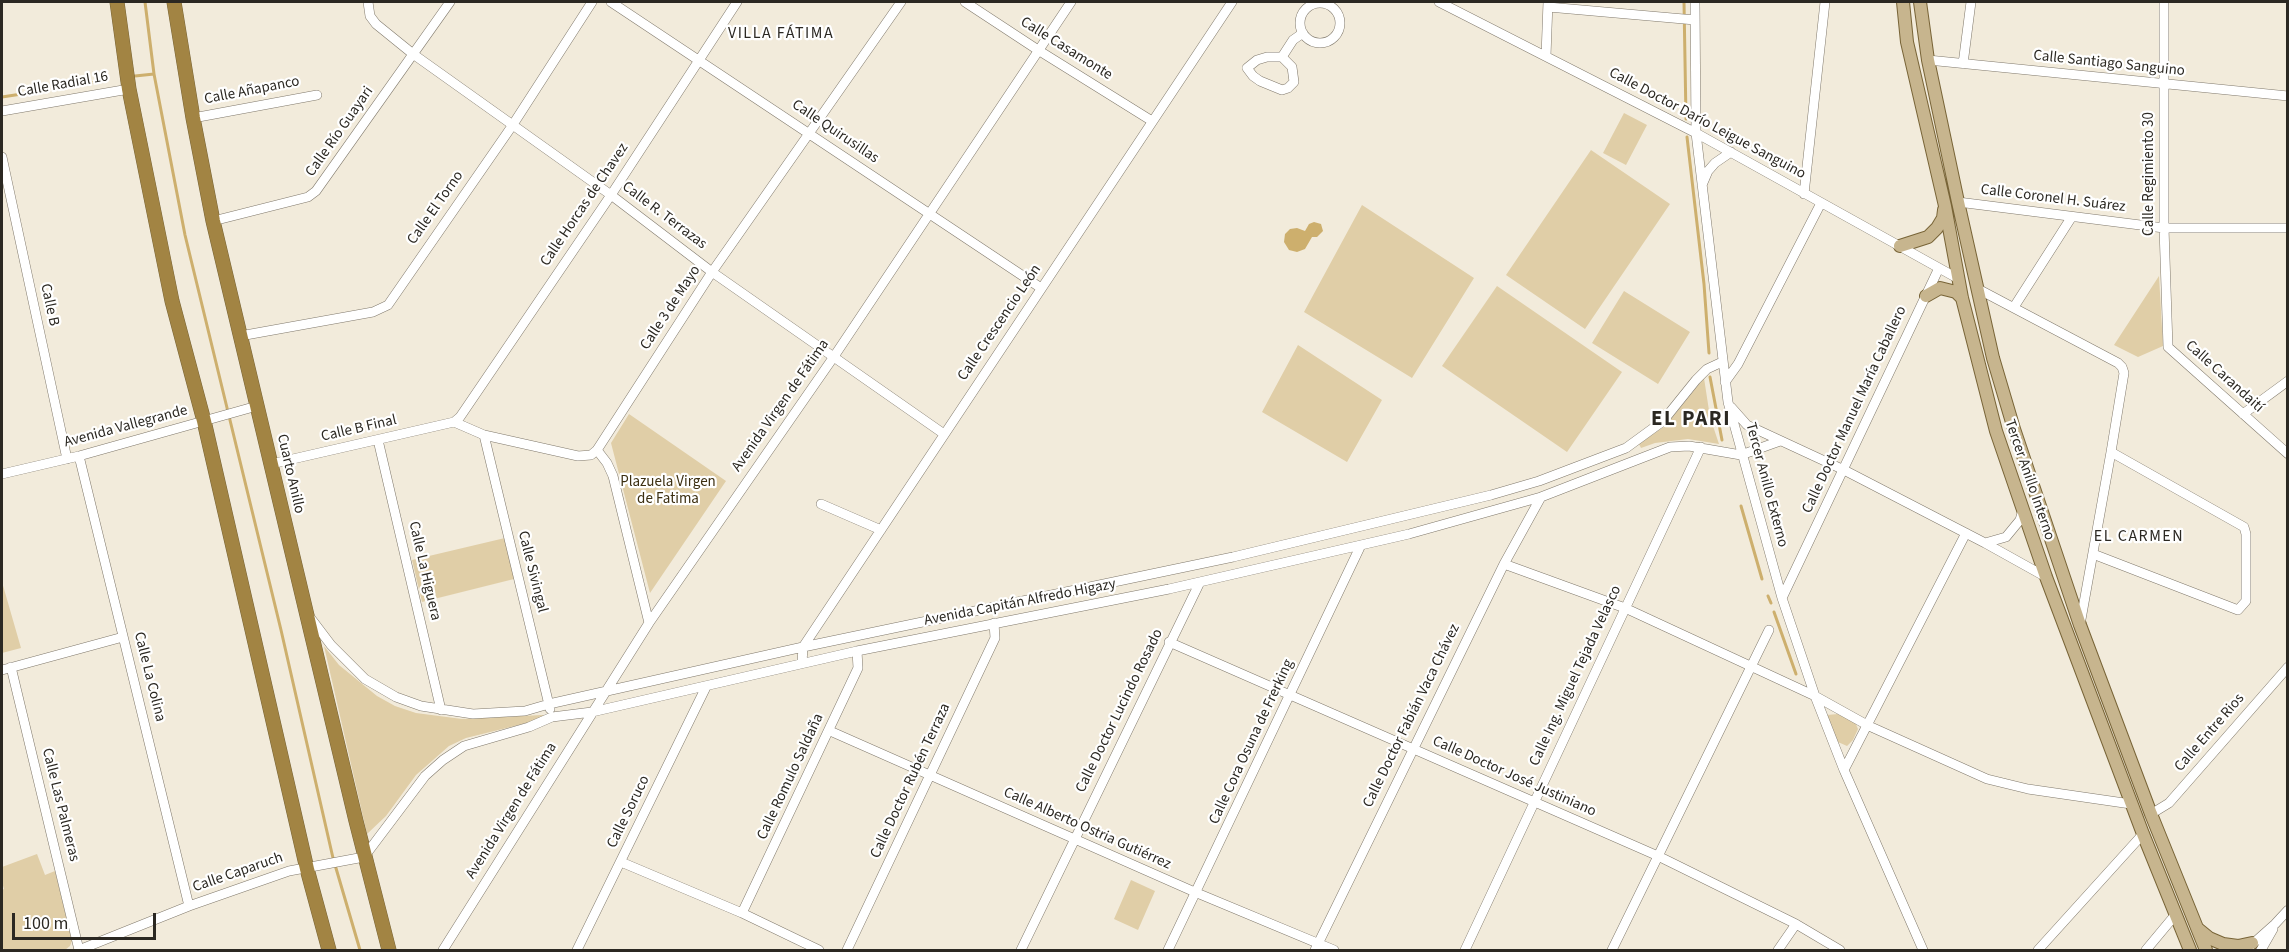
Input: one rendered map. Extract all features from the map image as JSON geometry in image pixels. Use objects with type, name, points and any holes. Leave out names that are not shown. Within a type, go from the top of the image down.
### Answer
[{"type":"highway","points":[[117,2],[129,89],[172,301],[204,421],[328,951]]},
{"type":"highway","name":"Cuarto Anillo","points":[[174,2],[213,221],[306,612],[358,858],[389,951]]},
{"type":"main road","name":"Tercer Anillo Interno","points":[[1903,2],[1907,42],[1945,206],[1962,298],[1996,431],[2078,663],[2190,951]]},
{"type":"main road","name":"Tercer Anillo Interno","points":[[1920,2],[1928,60],[1958,202],[1987,332],[2014,429],[2080,625],[2151,814],[2206,951]]},
{"type":"main road","points":[[1907,42],[1914,52],[1928,60]]},
{"type":"main road","points":[[1955,187],[1954,203],[1962,263],[1958,278],[1972,288],[1987,332]]},
{"type":"main road","points":[[1900,246],[1928,237],[1940,223],[1945,206]]},
{"type":"main road","points":[[1926,296],[1933,291],[1948,289],[1962,298]]},
{"type":"main road","points":[[2078,663],[2093,685],[2103,685]]},
{"type":"main road","points":[[2098,716],[2108,715],[2122,735]]},
{"type":"main road","points":[[2198,929],[2209,938],[2223,944],[2257,948]]},
{"type":"main road","points":[[2183,951],[2184,936]]},
{"type":"street","name":"Calle R. Terrazas","points":[[368,2],[370,16],[375,24],[413,54],[611,195],[712,272],[944,434]]},
{"type":"street","name":"Calle Río Guayari","points":[[213,221],[312,195],[450,2]]},
{"type":"street","name":"Calle El Torno","points":[[240,336],[374,312],[388,305],[512,126],[592,2]]},
{"type":"street","name":"Calle Quirusillas","points":[[611,2],[1041,288]]},
{"type":"street","name":"Calle Horcas de Chavez","points":[[454,422],[465,411],[611,195],[737,2]]},
{"type":"street","name":"Calle 3 de Mayo","points":[[597,450],[712,272],[901,2]]},
{"type":"street","name":"Calle Casamonte","points":[[965,2],[1152,121]]},
{"type":"street","name":"Avenida Virgen de Fátima","points":[[443,951],[649,623],[834,355],[1071,2]]},
{"type":"street","name":"Calle Crescencio León","points":[[803,647],[1232,2]]},
{"type":"street","name":"Calle Doctor Darío Leigue Sanguino","points":[[1439,2],[1694,132],[1958,278]]},
{"type":"street","name":"Tercer Anillo Externo","points":[[1695,2],[1691,20],[1694,132],[1728,402],[1782,598],[1815,696],[1844,771],[1923,951]]},
{"type":"street","points":[[1804,194],[1826,2]]},
{"type":"street","points":[[1963,64],[1971,2]]},
{"type":"street","name":"Calle Regimiento 30","points":[[2164,2],[2164,228],[2168,346]]},
{"type":"street","points":[[1317,3],[1330,3],[1340,22],[1340,28],[1332,39],[1319,43],[1307,38],[1303,33],[1300,21],[1305,9],[1317,3]]},
{"type":"street","points":[[1546,56],[1548,4],[1691,20]]},
{"type":"street","points":[[1282,57],[1293,40],[1303,33]]},
{"type":"street","points":[[1282,57],[1292,67],[1295,74],[1294,82],[1282,90],[1252,76],[1247,68],[1257,60],[1282,57]]},
{"type":"street","name":"Calle Santiago Sanguino","points":[[1928,60],[2288,96]]},
{"type":"street","name":"Calle Radial 16","points":[[2,111],[129,89]]},
{"type":"street","name":"Calle Añapanco","points":[[193,118],[317,95]]},
{"type":"street","points":[[1702,189],[1708,171],[1731,152]]},
{"type":"street","name":"Calle B","points":[[2,157],[67,459]]},
{"type":"street","name":"Calle Coronel H. Suárez","points":[[1958,202],[2164,228],[2288,228]]},
{"type":"street","points":[[1725,382],[1738,364],[1821,203]]},
{"type":"street","points":[[2014,307],[2071,218]]},
{"type":"street","name":"Calle Doctor Manuel María Caballero","points":[[1782,598],[1939,268]]},
{"type":"street","points":[[1978,289],[2118,363],[2124,373],[2080,625]]},
{"type":"street","name":"Calle Carandaití","points":[[2168,346],[2288,454]]},
{"type":"street","name":"Avenida Capitán Alfredo Higazy","points":[[306,612],[331,645],[365,679],[396,697],[421,706],[473,714],[519,712],[803,647],[1233,557],[1401,518],[1539,481],[1626,448],[1640,439],[1663,421],[1707,369],[1722,362]]},
{"type":"street","points":[[2243,414],[2288,381]]},
{"type":"street","points":[[1728,402],[1748,425],[1844,470],[2046,577]]},
{"type":"street","name":"Avenida Vallegrande","points":[[2,474],[79,456],[257,406]]},
{"type":"street","points":[[454,422],[484,435],[578,456],[591,455],[597,450],[613,476],[649,623]]},
{"type":"street","name":"Calle B Final","points":[[271,464],[454,422]]},
{"type":"street","name":"Calle Sivingal","points":[[484,435],[552,717]]},
{"type":"street","name":"Calle La Higuera","points":[[378,440],[441,710]]},
{"type":"street","points":[[1741,455],[1780,441]]},
{"type":"street","name":"Avenida Capitán Alfredo Higazy","points":[[358,858],[425,776],[443,760],[464,746],[529,728],[552,717],[592,712],[857,651],[1169,589],[1361,545],[1495,512],[1678,445],[1741,455]]},
{"type":"street","name":"Calle Ing. Miguel Tejada Velasco","points":[[1465,951],[1701,447]]},
{"type":"street","points":[[2093,554],[2238,610],[2246,601],[2244,527],[2111,452]]},
{"type":"street","name":"Calle La Colina","points":[[79,456],[189,906]]},
{"type":"street","name":"Calle Doctor Fabián Vaca Chávez","points":[[1316,947],[1504,564],[1541,497]]},
{"type":"street","points":[[821,504],[881,530]]},
{"type":"street","points":[[1985,543],[2006,537],[2020,520],[2023,509]]},
{"type":"street","points":[[1844,771],[1966,533]]},
{"type":"street","name":"Calle Cora Osuna de Frerking","points":[[1168,951],[1361,545]]},
{"type":"street","points":[[1504,564],[1625,608],[1815,696],[1869,726],[1988,779],[2039,791],[2131,804]]},
{"type":"street","points":[[1167,570],[1169,589]]},
{"type":"street","name":"Calle Doctor Lucindo Rosado","points":[[1021,951],[1200,582]]},
{"type":"street","points":[[2072,602],[2080,602],[2085,597]]},
{"type":"street","name":"Calle Doctor Rubén Terraza","points":[[847,951],[995,638],[994,623]]},
{"type":"street","points":[[1612,951],[1768,630]]},
{"type":"street","points":[[6,668],[123,637]]},
{"type":"street","name":"Calle Doctor José Justiniano","points":[[1169,642],[1658,856],[1796,924],[1840,951]]},
{"type":"street","points":[[802,663],[803,647]]},
{"type":"street","name":"Calle Romulo Saldaña","points":[[742,914],[858,668],[857,651]]},
{"type":"street","name":"Calle Entre Rios","points":[[2151,814],[2169,803],[2288,667]]},
{"type":"street","name":"Calle Las Palmeras","points":[[6,668],[79,950]]},
{"type":"street","name":"Calle Soruco","points":[[578,951],[706,687]]},
{"type":"street","name":"Calle Alberto Ostria Gutiérrez","points":[[830,730],[1316,947],[1334,951]]},
{"type":"street","points":[[2038,951],[2143,834]]},
{"type":"street","points":[[307,869],[358,858]]},
{"type":"street","points":[[621,862],[742,914],[819,951]]},
{"type":"street","name":"Calle Caparuch","points":[[79,950],[189,906],[289,871],[307,869]]},
{"type":"street","points":[[2257,948],[2288,910]]},
{"type":"street","points":[[2146,951],[2176,914]]},
{"type":"street","points":[[1778,951],[1796,924]]},
{"type":"street","points":[[791,951],[796,940]]},
{"type":"green space","points":[[1624,113],[1647,125],[1626,165],[1603,153]]},
{"type":"green space","points":[[1591,150],[1670,204],[1585,329],[1506,275]]},
{"type":"green space","points":[[1362,205],[1474,278],[1412,378],[1304,312]]},
{"type":"green space","points":[[2159,276],[2163,346],[2138,357],[2114,345]]},
{"type":"green space","points":[[1497,286],[1622,372],[1567,452],[1442,366]]},
{"type":"green space","points":[[1624,291],[1690,332],[1658,384],[1592,343]]},
{"type":"green space","points":[[1298,345],[1382,400],[1347,462],[1262,412]]},
{"type":"green space","points":[[1704,378],[1710,417],[1719,444],[1688,439],[1655,443],[1641,448],[1639,444],[1665,426]]},
{"type":"green space","name":"Plazuela Virgen de Fatima","points":[[629,414],[726,481],[650,593],[611,443]]},
{"type":"green space","points":[[505,538],[514,579],[422,602],[412,560]]},
{"type":"green space","points":[[2,582],[21,648],[2,653]]},
{"type":"green space","points":[[324,646],[339,665],[377,696],[395,706],[416,713],[462,719],[542,715],[551,717],[466,738],[449,746],[416,775],[386,816],[367,834]]},
{"type":"green space","points":[[1838,714],[1855,722],[1858,729],[1847,746],[1838,742],[1827,715]]},
{"type":"green space","points":[[37,854],[45,875],[55,871],[72,941],[65,950],[2,950],[2,890],[4,889],[2,867]]},
{"type":"green space","points":[[1131,880],[1155,891],[1138,930],[1114,919]]},
{"type":"shaded area","points":[[1314,222],[1321,224],[1323,231],[1317,237],[1312,237],[1305,249],[1297,252],[1289,250],[1284,242],[1285,234],[1290,229],[1297,228],[1305,231],[1309,224]]},
{"type":"waterway","points":[[145,2],[154,74],[185,235],[281,630],[333,858],[360,950]]},
{"type":"waterway","points":[[1684,2],[1686,119]]},
{"type":"waterway","points":[[135,76],[154,74]]},
{"type":"waterway","points":[[58,88],[103,81]]},
{"type":"waterway","points":[[2,97],[41,91]]},
{"type":"waterway","points":[[1687,137],[1704,284],[1709,353]]},
{"type":"waterway","points":[[1710,377],[1722,440]]},
{"type":"waterway","points":[[1741,506],[1762,579]]},
{"type":"waterway","points":[[1768,596],[1771,603]]},
{"type":"waterway","points":[[1774,612],[1796,674]]},
{"type":"district","name":"VILLA FÁTIMA","points":[[781,34]]},
{"type":"district","name":"EL PARI","points":[[1691,420]]},
{"type":"district","name":"EL CARMEN","points":[[2139,537]]}]
